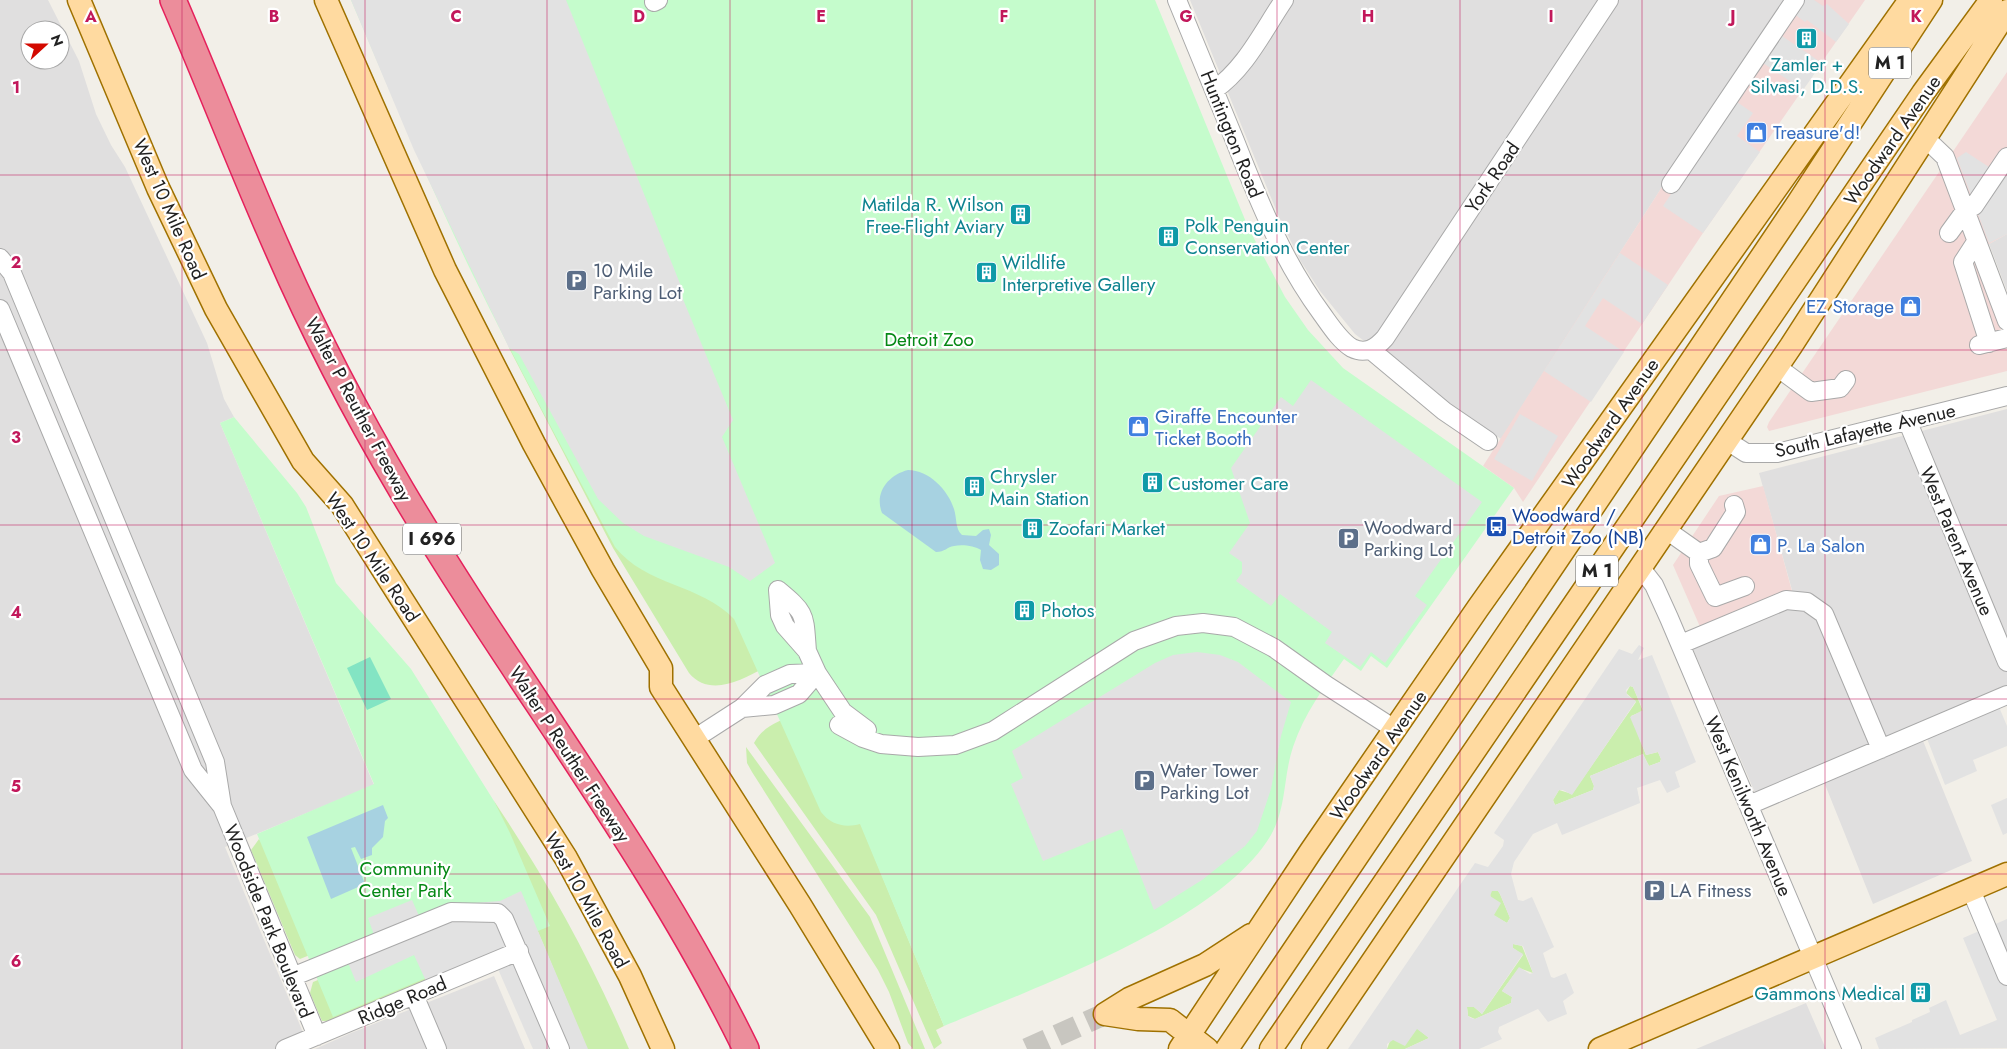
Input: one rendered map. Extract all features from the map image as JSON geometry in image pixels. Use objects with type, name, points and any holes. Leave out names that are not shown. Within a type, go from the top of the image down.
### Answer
[{"type":"highway","name":"Walter P Reuther Freeway","points":[[173,0],[278,252],[350,398],[402,491],[447,564],[678,922],[746,1049]]},
{"type":"main road","name":"West 10 Mile Road","points":[[80,0],[158,188],[216,309],[303,461],[342,505],[576,874],[630,976],[663,1049]]},
{"type":"main road","points":[[326,0],[446,270],[534,444],[603,570],[661,668],[661,687],[883,1044]]},
{"type":"main road","name":"Woodward Avenue","points":[[1195,1045],[1260,929],[1311,851],[1396,730],[1478,608],[1910,0]]},
{"type":"main road","name":"Woodward Avenue","points":[[1227,1049],[1798,203],[1931,0]]},
{"type":"main road","name":"Woodward Avenue","points":[[1271,1049],[1912,110],[1991,0]]},
{"type":"main road","name":"Woodward Avenue","points":[[1313,1049],[1777,367],[2007,11]]},
{"type":"main road","points":[[1600,1049],[2007,874]]},
{"type":"main road","points":[[1195,1045],[1170,1020],[1138,1019],[1105,1014],[1129,999],[1205,965],[1260,929]]},
{"type":"street","name":"Huntington Road","points":[[1177,0],[1264,213],[1300,284],[1347,344],[1354,349],[1371,350],[1444,411],[1488,441]]},
{"type":"street","points":[[1214,90],[1228,81],[1238,69],[1284,0]]},
{"type":"street","name":"York Road","points":[[1371,350],[1385,338],[1610,0]]},
{"type":"street","points":[[1671,184],[1795,0]]},
{"type":"street","points":[[1924,137],[1945,157],[2007,322]]},
{"type":"street","points":[[1949,233],[1965,211],[1974,206],[2007,157]]},
{"type":"street","points":[[1976,242],[1962,262],[1984,344],[2007,338]]},
{"type":"street","name":"Woodside Park Boulevard","points":[[0,258],[12,273],[166,641],[215,762],[222,806],[317,1036]]},
{"type":"street","name":"Woodside Park Boulevard","points":[[0,309],[193,770],[222,806]]},
{"type":"street","points":[[1777,367],[1811,392],[1840,388],[1846,380]]},
{"type":"street","points":[[30,379],[52,370]]},
{"type":"street","name":"South Lafayette Avenue","points":[[1726,440],[1746,453],[1777,454],[2007,396]]},
{"type":"street","name":"West Parent Avenue","points":[[1907,420],[2007,662]]},
{"type":"street","points":[[1699,553],[1713,548],[1736,512],[1734,504]]},
{"type":"street","points":[[89,520],[112,510]]},
{"type":"street","points":[[1665,529],[1699,553]]},
{"type":"street","points":[[1699,553],[1699,564],[1715,597],[1745,586]]},
{"type":"street","name":"West Kenilworth Avenue","points":[[1640,567],[1654,585],[1681,644],[1852,1049]]},
{"type":"street","points":[[1681,644],[1786,600],[1807,602],[1824,614],[1881,748]]},
{"type":"street","points":[[839,725],[864,738],[881,744],[918,748],[948,747],[985,735],[1134,641],[1176,626],[1194,623],[1220,624],[1258,639],[1396,730]]},
{"type":"street","points":[[144,650],[166,641]]},
{"type":"street","points":[[807,651],[817,673],[843,712],[872,733],[900,745]]},
{"type":"street","points":[[694,739],[742,708],[765,685],[790,674],[817,673]]},
{"type":"street","points":[[1750,805],[2007,695]]},
{"type":"street","points":[[1970,890],[2007,976]]},
{"type":"street","points":[[292,977],[451,912],[498,913],[504,919],[560,1049]]},
{"type":"street","name":"Ridge Road","points":[[285,1049],[518,952]]},
{"type":"street","points":[[414,995],[438,1049]]},
{"type":"shaded area","points":[[0,0],[48,0],[58,20],[20,20],[20,70],[70,70],[70,43],[79,61],[96,114],[111,145],[125,167],[207,343],[224,399],[234,417],[220,423],[374,785],[225,847],[310,1049],[0,1049]]},
{"type":"shaded area","name":"10 Mile Parking Lot","points":[[351,0],[566,0],[683,291],[680,292],[733,420],[722,437],[775,563],[750,581],[729,567],[644,536],[623,523],[598,499],[519,354],[509,348],[414,150]]},
{"type":"shaded area","points":[[1190,0],[1786,0],[1678,162],[1501,439],[1406,373],[1355,334],[1320,291],[1300,260],[1279,217]]},
{"type":"shaded area","points":[[1786,0],[1865,0],[1703,233],[1523,502],[1514,488],[1483,466],[1678,162]]},
{"type":"shaded area","points":[[1802,0],[1814,0],[1823,6],[1827,4],[1849,24],[1836,42],[1807,20],[1805,22],[1793,13]]},
{"type":"shaded area","points":[[1779,34],[1822,63],[1803,90],[1760,61]]},
{"type":"shaded area","points":[[2007,72],[2007,234],[1973,253],[2007,347],[2007,371],[1769,431],[1767,427],[1769,422]]},
{"type":"shaded area","points":[[1734,100],[1753,113],[1737,136],[1760,152],[1703,233],[1663,206]]},
{"type":"shaded area","points":[[2007,148],[2007,234],[1989,243],[1957,158],[1966,152],[1992,169]]},
{"type":"shaded area","points":[[2007,234],[2007,291],[1989,244]]},
{"type":"shaded area","points":[[1620,253],[1668,285],[1642,324],[1603,298],[1585,326],[1624,352],[1591,402],[1544,371]]},
{"type":"shaded area","name":"Woodward Parking Lot","points":[[1311,380],[1482,502],[1415,596],[1427,605],[1385,663],[1371,652],[1360,667],[1325,643],[1332,632],[1280,594],[1271,606],[1236,581],[1242,573],[1242,562],[1229,553],[1250,523],[1231,468],[1281,397],[1293,406]]},
{"type":"shaded area","points":[[2007,409],[2007,689],[1917,726],[1972,861],[1873,904],[1820,772],[1756,795],[1687,635],[1792,590],[1759,473]]},
{"type":"shaded area","points":[[1520,414],[1558,436],[1532,481],[1494,459]]},
{"type":"shaded area","points":[[1763,486],[1792,591],[1701,629],[1673,565],[1719,496]]},
{"type":"shaded area","points":[[1639,645],[1644,648],[1638,660],[1652,655],[1696,762],[1675,772],[1680,787],[1667,793],[1660,780],[1637,788],[1640,803],[1562,835],[1557,823],[1533,834],[1514,862],[1511,874],[1518,900],[1523,901],[1532,897],[1554,947],[1543,953],[1551,977],[1554,978],[1566,973],[1574,993],[1563,1001],[1567,1014],[1548,1022],[1538,1009],[1499,1027],[1498,1032],[1502,1039],[1479,1049],[1405,1049],[1429,1038],[1417,1029],[1405,1046],[1393,1040],[1387,1044],[1387,1049],[1348,1049],[1475,863],[1488,867],[1503,846],[1504,840],[1494,833],[1619,649],[1632,654]],"holes":[[[1630,686],[1633,687],[1643,710],[1630,717],[1646,755],[1658,752],[1661,759],[1660,762],[1649,766],[1643,754],[1590,776],[1594,786],[1593,790],[1555,805],[1553,800],[1559,790],[1572,795],[1636,701],[1627,695],[1626,690]],[[1492,891],[1498,891],[1500,894],[1510,918],[1507,923],[1494,915],[1501,903],[1490,896]],[[1513,944],[1523,946],[1533,973],[1530,974],[1519,967],[1502,991],[1512,997],[1511,1003],[1475,1019],[1471,1018],[1468,1016],[1467,1007],[1474,1007],[1482,1014],[1523,954],[1513,948]]]},
{"type":"shaded area","name":"Water Tower Parking Lot","points":[[1197,652],[1220,655],[1238,662],[1291,702],[1281,736],[1271,789],[1257,831],[1245,846],[1202,880],[1154,910],[1122,829],[1043,861],[1011,784],[1023,778],[1012,751],[1155,663],[1173,655]]},
{"type":"shaded area","points":[[1999,707],[2007,726],[2007,746],[1973,760],[1977,771],[1945,785],[1926,736]]},
{"type":"shaded area","points":[[2007,798],[2007,833],[2003,835],[1991,805]]},
{"type":"shaded area","points":[[521,891],[588,1049],[533,1049],[491,953],[426,981],[414,955],[356,982],[342,948],[374,935],[368,918],[412,900],[419,916],[447,905],[500,901]]},
{"type":"shaded area","points":[[2007,919],[2007,1048],[1879,1049],[1875,1038],[1912,1022],[1912,1020],[1930,1012],[1929,1008],[1946,1000],[1960,1035],[1997,1020],[1963,938]]},
{"type":"shaded area","points":[[494,976],[525,1049],[315,1049],[351,1033]]},
{"type":"shaded area","points":[[1806,1003],[1826,1049],[1696,1049]]},
{"type":"green space","name":"Detroit Zoo","points":[[351,0],[1155,0],[1248,227],[1285,297],[1308,330],[1343,368],[1514,488],[1387,668],[1371,656],[1361,671],[1344,659],[1315,701],[1303,723],[1290,758],[1280,813],[1276,824],[1271,835],[1246,867],[1211,896],[1123,949],[1027,992],[944,1026],[860,824],[849,826],[834,823],[821,812],[734,619],[721,607],[706,598],[642,570],[615,547],[523,375],[455,238]]},
{"type":"green space","points":[[509,348],[516,351],[729,567],[766,667],[737,681],[716,686],[697,680],[689,673],[613,548]]},
{"type":"green space","name":"Community Center Park","points":[[234,417],[297,493],[306,507],[336,583],[411,669],[494,801],[510,833],[550,926],[333,1017],[257,834],[374,784],[220,423]]},
{"type":"green space","points":[[370,657],[391,699],[367,710],[347,668]]},
{"type":"green space","points":[[1630,686],[1633,687],[1643,711],[1631,716],[1646,755],[1658,752],[1661,759],[1660,762],[1649,766],[1643,754],[1590,776],[1594,786],[1593,790],[1555,805],[1553,800],[1559,790],[1572,794],[1636,702],[1626,693]]},
{"type":"green space","points":[[798,713],[822,730],[944,1026],[936,1030],[942,1043],[934,1049],[876,915],[754,743],[768,728]]},
{"type":"green space","points":[[746,747],[870,917],[925,1049],[913,1049],[908,1043],[889,992],[878,970],[752,772],[747,763]]},
{"type":"green space","points":[[494,801],[568,922],[600,985],[629,1049],[587,1049],[521,891]]},
{"type":"green space","points":[[259,839],[339,943],[300,959],[295,955],[251,850]]},
{"type":"green space","points":[[1492,890],[1498,891],[1500,894],[1510,918],[1507,923],[1493,915],[1490,893]]},
{"type":"green space","points":[[1513,944],[1522,946],[1533,973],[1519,968],[1502,991],[1512,997],[1511,1003],[1475,1019],[1468,1016],[1467,1007],[1474,1007],[1482,1014],[1523,955],[1513,948]]},
{"type":"green space","points":[[415,955],[426,981],[329,1021],[322,1021],[310,993],[313,982],[350,967]]},
{"type":"green space","points":[[1417,1028],[1429,1038],[1405,1049],[1387,1049],[1390,1041]]},
{"type":"water","points":[[908,470],[923,473],[937,482],[942,488],[951,502],[955,512],[957,527],[962,535],[976,536],[983,530],[989,529],[991,535],[989,545],[999,554],[999,565],[991,570],[983,569],[980,560],[981,550],[972,546],[957,545],[936,552],[882,513],[880,499],[884,486],[894,476]]},
{"type":"water","points":[[383,805],[388,818],[385,821],[383,837],[372,848],[372,855],[361,859],[355,847],[351,848],[365,884],[331,899],[307,837]]},
{"type":"tunnel","points":[[1027,1049],[1105,1014]]},
{"type":"place","name":"Zamler + Silvasi, D.D.S.","points":[[1807,38]]},
{"type":"place","name":"Treasure'd!","points":[[1757,132]]},
{"type":"place","name":"Matilda R. Wilson Free-Flight Aviary","points":[[1020,215]]},
{"type":"place","name":"Polk Penguin Conservation Center","points":[[1169,236]]},
{"type":"place","name":"Wildlife Interpretive Gallery","points":[[986,273]]},
{"type":"place","name":"10 Mile Parking Lot","points":[[577,281]]},
{"type":"place","name":"EZ Storage","points":[[1910,306]]},
{"type":"place","name":"Giraffe Encounter Ticket Booth","points":[[1139,427]]},
{"type":"place","name":"Customer Care","points":[[1152,483]]},
{"type":"place","name":"Chrysler Main Station","points":[[974,487]]},
{"type":"place","name":"Woodward / Detroit Zoo (NB)","points":[[1496,526]]},
{"type":"place","name":"Zoofari Market","points":[[1033,528]]},
{"type":"place","name":"Woodward Parking Lot","points":[[1348,538]]},
{"type":"place","name":"P. La Salon","points":[[1761,545]]},
{"type":"place","name":"Photos","points":[[1025,610]]},
{"type":"place","name":"Water Tower Parking Lot","points":[[1144,781]]},
{"type":"place","name":"LA Fitness","points":[[1654,890]]},
{"type":"place","name":"Gammons Medical","points":[[1921,993]]}]
